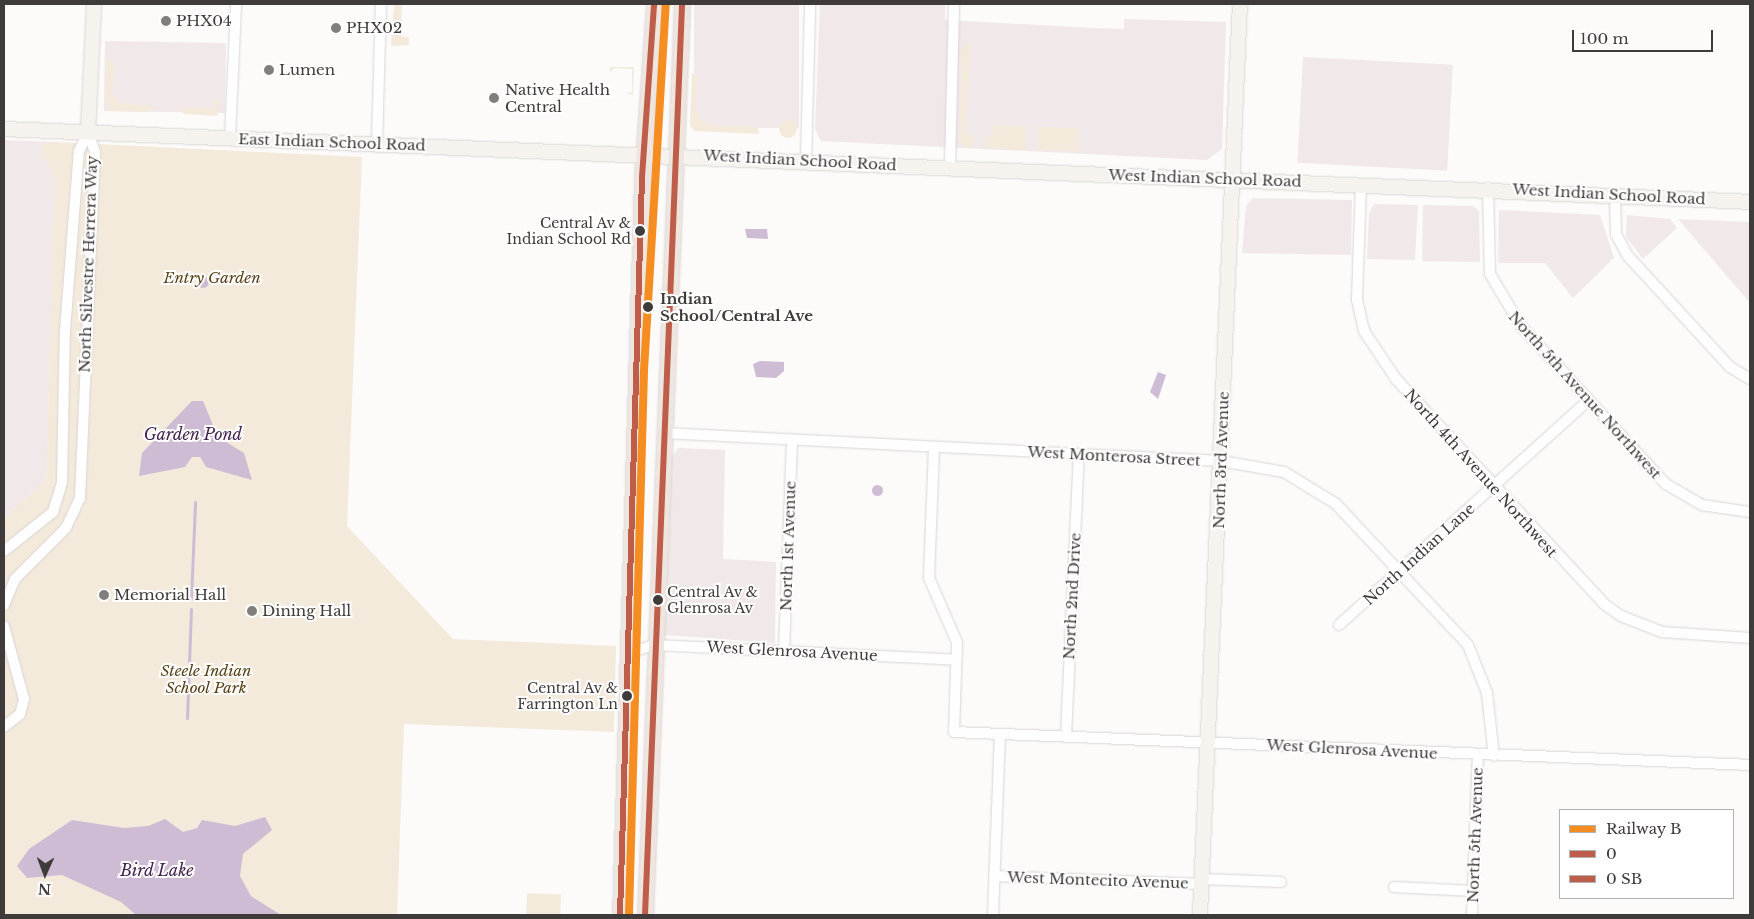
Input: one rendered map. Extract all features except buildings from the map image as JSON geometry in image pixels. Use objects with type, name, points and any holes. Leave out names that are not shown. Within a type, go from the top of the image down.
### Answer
[{"type":"main road","points":[[88,133],[94,4]]},
{"type":"main road","points":[[620,915],[643,153],[654,4]]},
{"type":"main road","points":[[645,915],[664,433],[667,154],[682,4]]},
{"type":"main road","name":"North 3rd Avenue","points":[[1200,915],[1240,4]]},
{"type":"main road","name":"East Indian School Road","points":[[4,128],[88,133],[667,154]]},
{"type":"main road","name":"West Indian School Road","points":[[667,154],[1233,180],[1615,193],[1750,202]]},
{"type":"street","points":[[230,138],[236,4]]},
{"type":"street","points":[[377,144],[381,4]]},
{"type":"street","points":[[806,161],[810,4]]},
{"type":"street","points":[[950,167],[954,4]]},
{"type":"street","name":"North Silvestre Herrera Way","points":[[4,551],[53,512],[62,482],[65,331],[79,151],[88,133]]},
{"type":"street","name":"North Silvestre Herrera Way","points":[[4,605],[15,578],[66,528],[80,498],[95,152],[88,133]]},
{"type":"street","name":"North 4th Avenue Northwest","points":[[1362,184],[1357,300],[1364,331],[1396,379],[1494,485],[1566,567],[1621,616],[1662,632],[1750,638]]},
{"type":"street","name":"North 5th Avenue Northwest","points":[[1488,188],[1488,260],[1498,293],[1521,326],[1666,484],[1702,505],[1750,512]]},
{"type":"street","points":[[1615,193],[1616,234],[1627,255],[1730,366],[1750,378]]},
{"type":"street","name":"North Indian Lane","points":[[1339,625],[1588,401]]},
{"type":"street","name":"West Monterosa Street","points":[[664,433],[792,442],[1221,461],[1265,466],[1308,483],[1336,504],[1468,646],[1487,694],[1494,756]]},
{"type":"street","name":"North 1st Avenue","points":[[784,651],[792,442]]},
{"type":"street","points":[[934,448],[929,578],[952,628],[957,660]]},
{"type":"street","name":"North 2nd Drive","points":[[1066,737],[1078,455]]},
{"type":"street","points":[[4,626],[24,699],[20,714],[4,727]]},
{"type":"street","name":"West Glenrosa Avenue","points":[[628,653],[655,645],[957,660],[954,732],[1478,756],[1750,765]]},
{"type":"street","points":[[993,915],[1000,734]]},
{"type":"street","name":"North 5th Avenue","points":[[1472,915],[1478,756]]},
{"type":"street","name":"West Montecito Avenue","points":[[994,876],[1201,882],[1281,882]]},
{"type":"street","points":[[1394,887],[1473,890]]},
{"type":"shaded area","points":[[694,4],[799,4],[799,128],[694,128]]},
{"type":"shaded area","points":[[820,4],[945,4],[945,20],[1095,28],[1124,29],[1124,19],[1226,22],[1222,149],[1207,160],[821,141],[815,129]]},
{"type":"shaded area","points":[[105,41],[226,43],[225,113],[104,111]]},
{"type":"shaded area","points":[[1303,57],[1453,65],[1447,171],[1297,163]]},
{"type":"shaded area","points":[[4,140],[57,142],[46,480],[4,518]]},
{"type":"shaded area","points":[[1253,198],[1352,200],[1351,255],[1242,253],[1246,206]]},
{"type":"shaded area","points":[[1374,204],[1418,205],[1415,260],[1367,259],[1369,213]]},
{"type":"shaded area","points":[[1423,205],[1473,206],[1479,211],[1480,262],[1422,261]]},
{"type":"shaded area","points":[[1499,210],[1600,215],[1614,258],[1573,298],[1545,263],[1498,263]]},
{"type":"shaded area","points":[[1627,215],[1670,219],[1677,228],[1643,259],[1626,237]]},
{"type":"shaded area","points":[[1678,219],[1750,222],[1750,303]]},
{"type":"shaded area","points":[[678,448],[725,450],[723,559],[776,562],[775,643],[664,635],[672,457]]},
{"type":"green space","points":[[394,4],[402,4],[401,37],[409,37],[409,45],[391,46]]},
{"type":"green space","points":[[976,42],[970,46],[966,134],[973,135],[973,147],[963,146],[959,140],[962,47]]},
{"type":"green space","points":[[111,60],[115,63],[112,94],[120,103],[158,107],[146,112],[111,111],[105,101],[106,63]]},
{"type":"green space","points":[[610,67],[634,67],[633,95],[625,93],[632,92],[632,69],[614,68],[610,73]]},
{"type":"green space","points":[[692,73],[698,79],[695,109],[702,120],[709,125],[757,127],[760,134],[695,131],[690,126]]},
{"type":"green space","points":[[215,99],[221,99],[217,116],[184,114],[179,107],[215,108]]},
{"type":"green space","points":[[784,120],[792,120],[797,125],[795,136],[784,138],[779,133],[779,125]]},
{"type":"green space","points":[[993,125],[1027,126],[1026,150],[985,148],[986,135],[993,135]]},
{"type":"green space","points":[[1038,127],[1079,128],[1079,151],[1038,150]]},
{"type":"green space","name":"Steele Indian School Park","points":[[57,142],[362,157],[347,526],[453,639],[616,646],[614,732],[404,724],[397,915],[4,915],[4,518],[46,480],[55,181],[48,161],[41,160],[42,144]]},
{"type":"green space","points":[[527,893],[561,894],[560,915],[526,914]]},
{"type":"water","points":[[745,229],[767,229],[768,239],[747,238]]},
{"type":"water","points":[[205,276],[208,277],[208,287],[201,288],[198,287],[197,280],[198,277]]},
{"type":"water","points":[[760,361],[784,362],[784,371],[776,378],[756,377],[753,364]]},
{"type":"water","points":[[1158,372],[1166,375],[1158,399],[1150,392]]},
{"type":"water","name":"Garden Pond","points":[[192,401],[203,401],[218,437],[244,453],[252,480],[206,467],[200,457],[192,457],[185,467],[139,476],[142,453]]},
{"type":"water","points":[[877,484],[883,490],[877,496],[871,490]]},
{"type":"water","name":"Bird Lake","points":[[265,817],[272,830],[243,854],[240,876],[251,896],[281,915],[136,915],[121,902],[62,875],[27,878],[17,866],[29,849],[72,820],[124,828],[148,826],[165,819],[183,832],[197,828],[202,820],[235,826]]},
{"type":"waterway","points":[[191,599],[195,502]]},
{"type":"waterway","points":[[187,718],[191,609]]},
{"type":"rail line","name":"B","points":[[629,915],[644,370],[666,4]]},
{"type":"transit line","name":"0","points":[[620,915],[642,177],[654,4]]},
{"type":"transit line","points":[[645,915],[682,4]]},
{"type":"place","name":"PHX04","points":[[166,21]]},
{"type":"place","name":"PHX02","points":[[336,28]]},
{"type":"place","name":"Lumen","points":[[269,70]]},
{"type":"place","name":"Native Health Central","points":[[494,98]]},
{"type":"place","name":"Central Av & Indian School Rd","points":[[640,231]]},
{"type":"place","name":"Indian School/Central Ave","points":[[648,307]]},
{"type":"place","name":"Memorial Hall","points":[[104,595]]},
{"type":"place","name":"Central Av & Glenrosa Av","points":[[658,600]]},
{"type":"place","name":"Dining Hall","points":[[252,611]]},
{"type":"place","name":"Central Av & Farrington Ln","points":[[627,696]]},
{"type":"park label","name":"Entry Garden","points":[[212,278]]}]
